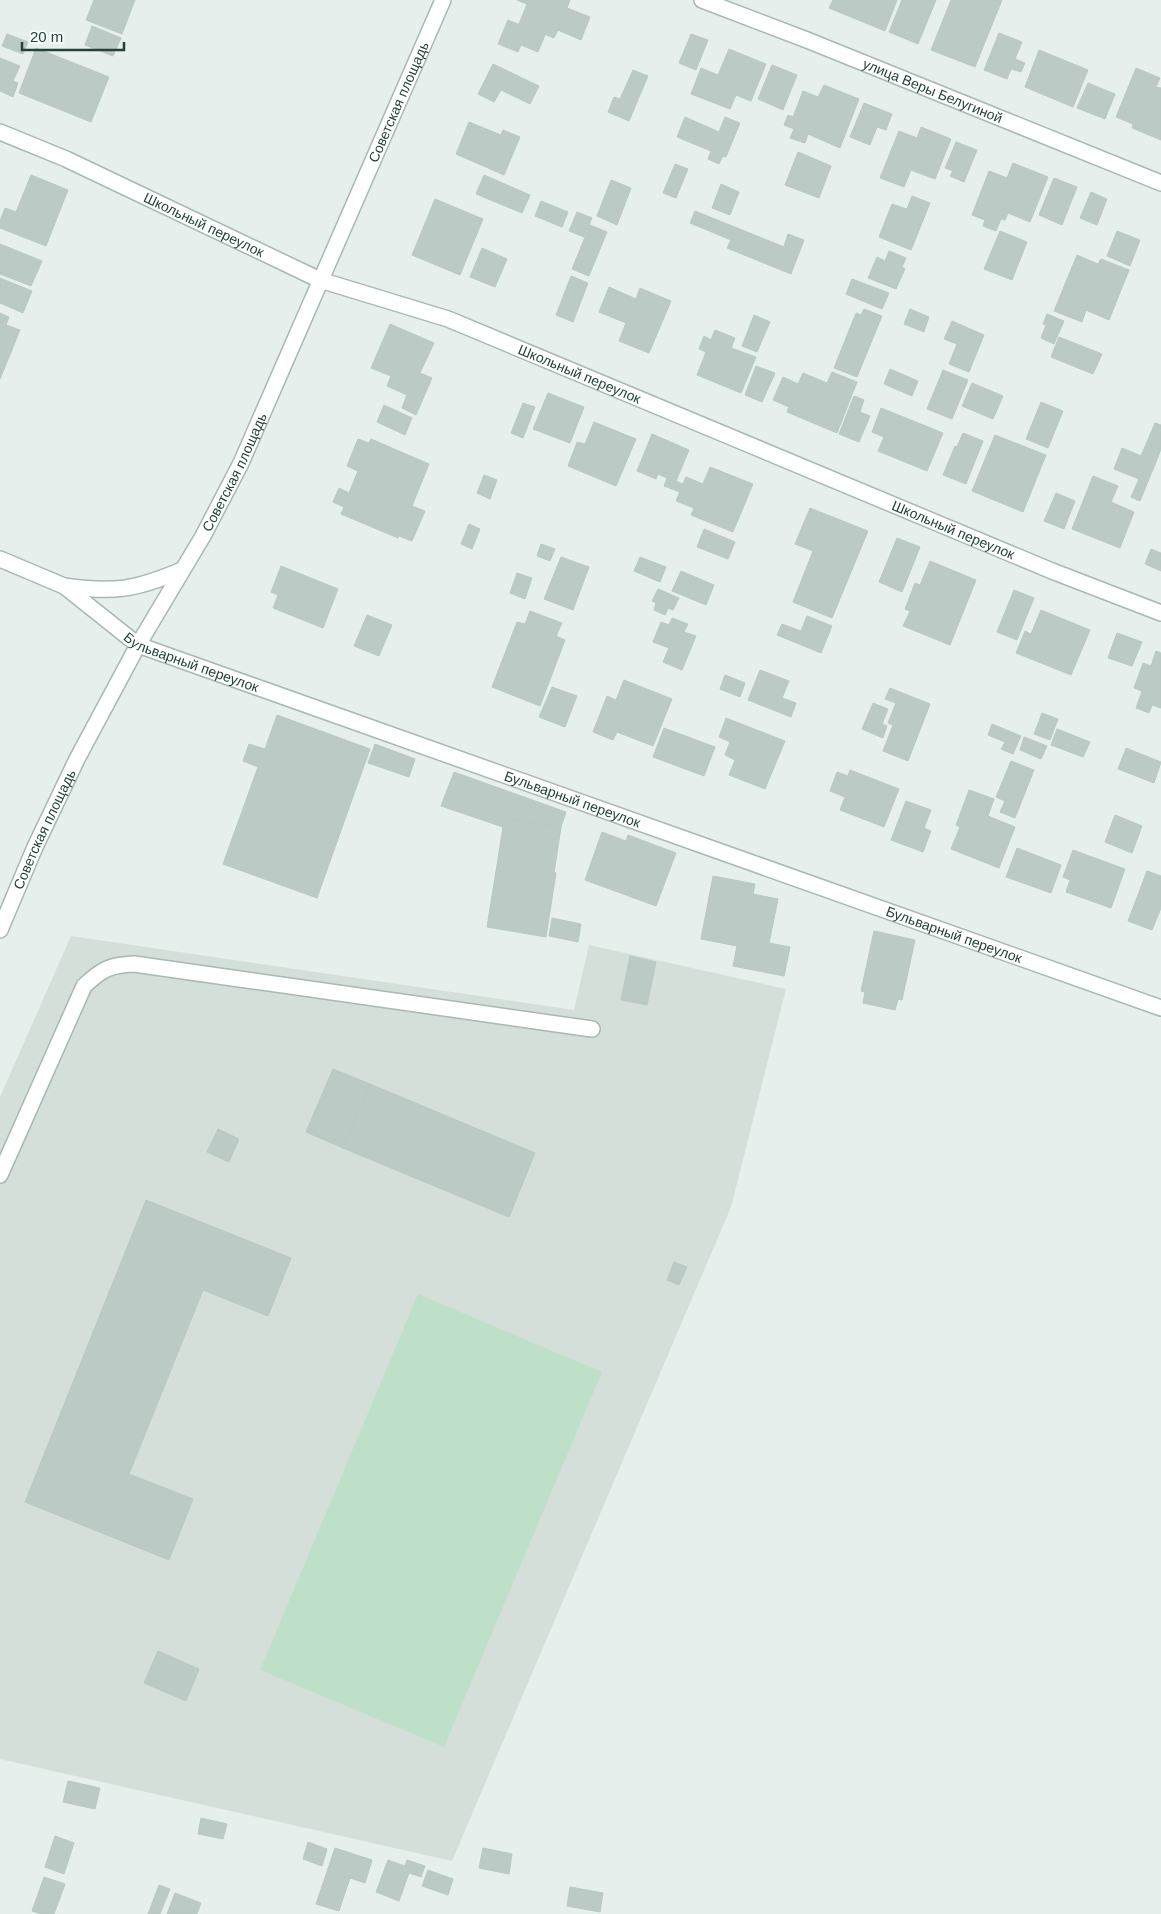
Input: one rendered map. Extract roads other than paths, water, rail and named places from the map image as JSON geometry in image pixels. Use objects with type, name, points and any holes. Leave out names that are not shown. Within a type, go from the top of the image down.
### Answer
[{"type":"street","name":"Советская площадь","points":[[0,930],[35,847],[73,767],[138,645],[203,536],[241,463],[443,0]]},
{"type":"street","name":"улица Веры Белугиной","points":[[702,0],[1161,182]]},
{"type":"street","name":"Школьный переулок","points":[[0,132],[66,160],[320,280],[457,323],[1161,614]]},
{"type":"street","name":"Бульварный переулок","points":[[0,559],[64,586],[138,645],[1161,1008]]},
{"type":"street","points":[[64,586],[96,591],[122,590],[150,584],[182,570]]},
{"type":"street","points":[[0,1175],[84,986],[100,971],[116,965],[134,964],[592,1030]]}]
